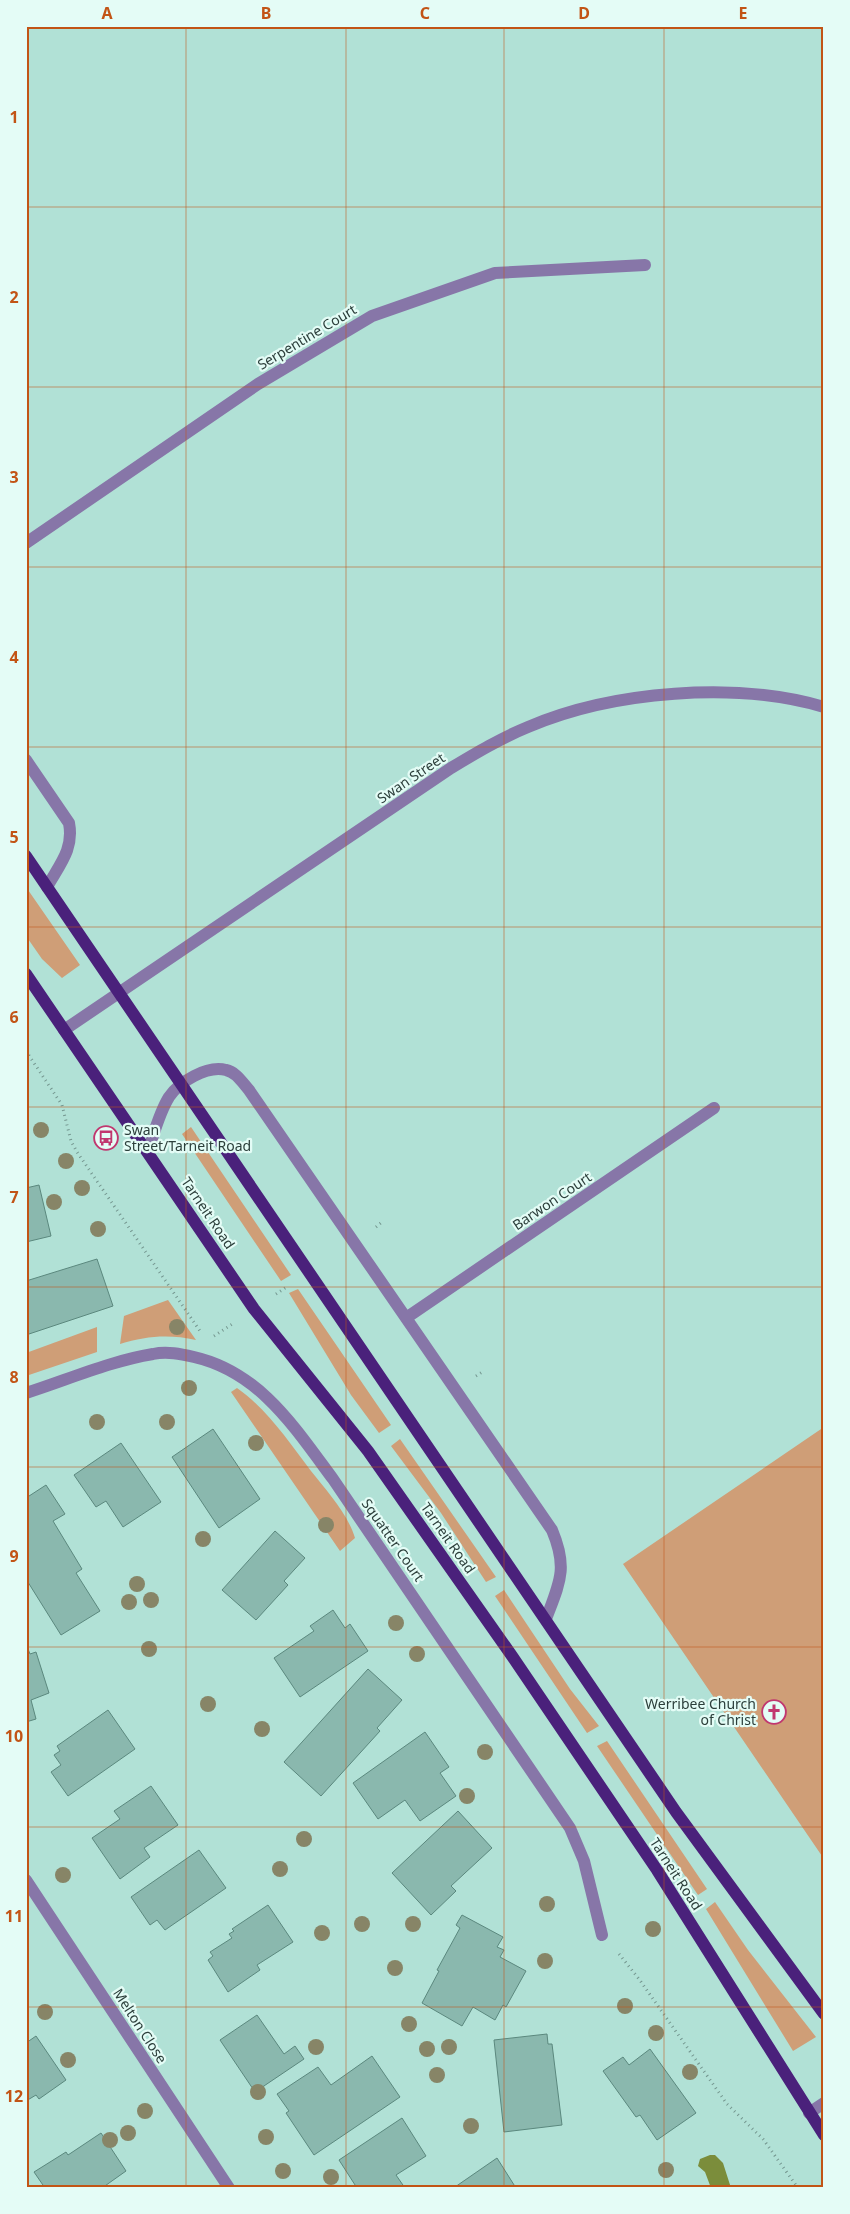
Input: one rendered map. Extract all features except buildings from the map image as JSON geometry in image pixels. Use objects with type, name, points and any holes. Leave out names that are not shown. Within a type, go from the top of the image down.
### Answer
[{"type":"main road","points":[[26,856],[692,1835],[824,2014]]},
{"type":"main road","name":"Tarneit Road","points":[[26,974],[254,1309],[368,1451],[512,1656],[657,1870],[824,2135]]},
{"type":"street","name":"Serpentine Court","points":[[26,543],[258,384],[372,316],[495,273],[645,265]]},
{"type":"street","name":"Swan Street","points":[[64,1030],[452,768],[487,746],[530,726],[565,714],[613,703],[654,696],[698,693],[738,692],[764,695],[824,707]]},
{"type":"street","points":[[26,760],[69,822],[70,845],[48,887]]},
{"type":"street","points":[[148,1151],[170,1097],[182,1084],[207,1070],[225,1070],[238,1076],[552,1530],[562,1559],[556,1592],[546,1619]]},
{"type":"street","name":"Barwon Court","points":[[406,1318],[714,1108]]},
{"type":"street","name":"Squatter Court","points":[[26,1393],[110,1365],[155,1353],[178,1353],[212,1361],[258,1387],[293,1425],[378,1544],[570,1828],[578,1844],[602,1935]]},
{"type":"street","name":"Melton Close","points":[[26,1880],[230,2188]]},
{"type":"street","points":[[809,2113],[824,2103]]},
{"type":"path","points":[[26,1051],[62,1105],[71,1141],[76,1152],[222,1365]]},
{"type":"path","points":[[602,1935],[639,1979],[727,2104],[763,2139],[798,2188]]},
{"type":"shaded area","points":[[26,887],[80,965],[62,978],[42,959],[26,936]]},
{"type":"shaded area","points":[[191,1127],[291,1275],[281,1281],[182,1134]]},
{"type":"shaded area","points":[[298,1289],[391,1425],[379,1433],[351,1395],[289,1293]]},
{"type":"shaded area","points":[[168,1300],[196,1340],[158,1337],[120,1344],[124,1316]]},
{"type":"shaded area","points":[[97,1327],[97,1352],[26,1376],[26,1353]]},
{"type":"shaded area","points":[[237,1388],[277,1426],[342,1511],[355,1538],[340,1551],[231,1392]]},
{"type":"shaded area","name":"Werribee Church of Christ","points":[[824,1427],[824,1859],[623,1564]]},
{"type":"shaded area","points":[[400,1439],[496,1577],[486,1582],[441,1513],[391,1446]]},
{"type":"shaded area","points":[[504,1590],[570,1689],[599,1726],[587,1733],[495,1596]]},
{"type":"shaded area","points":[[607,1741],[707,1889],[698,1895],[597,1746]]},
{"type":"shaded area","points":[[715,1902],[748,1950],[816,2037],[793,2051],[706,1909]]},
{"type":"shaded area","points":[[715,2155],[723,2163],[731,2188],[711,2188],[705,2172],[698,2166],[700,2159]]},
{"type":"place","name":"Swan Street/Tarneit Road","points":[[106,1138]]},
{"type":"place","name":"Werribee Church of Christ","points":[[774,1712]]}]
